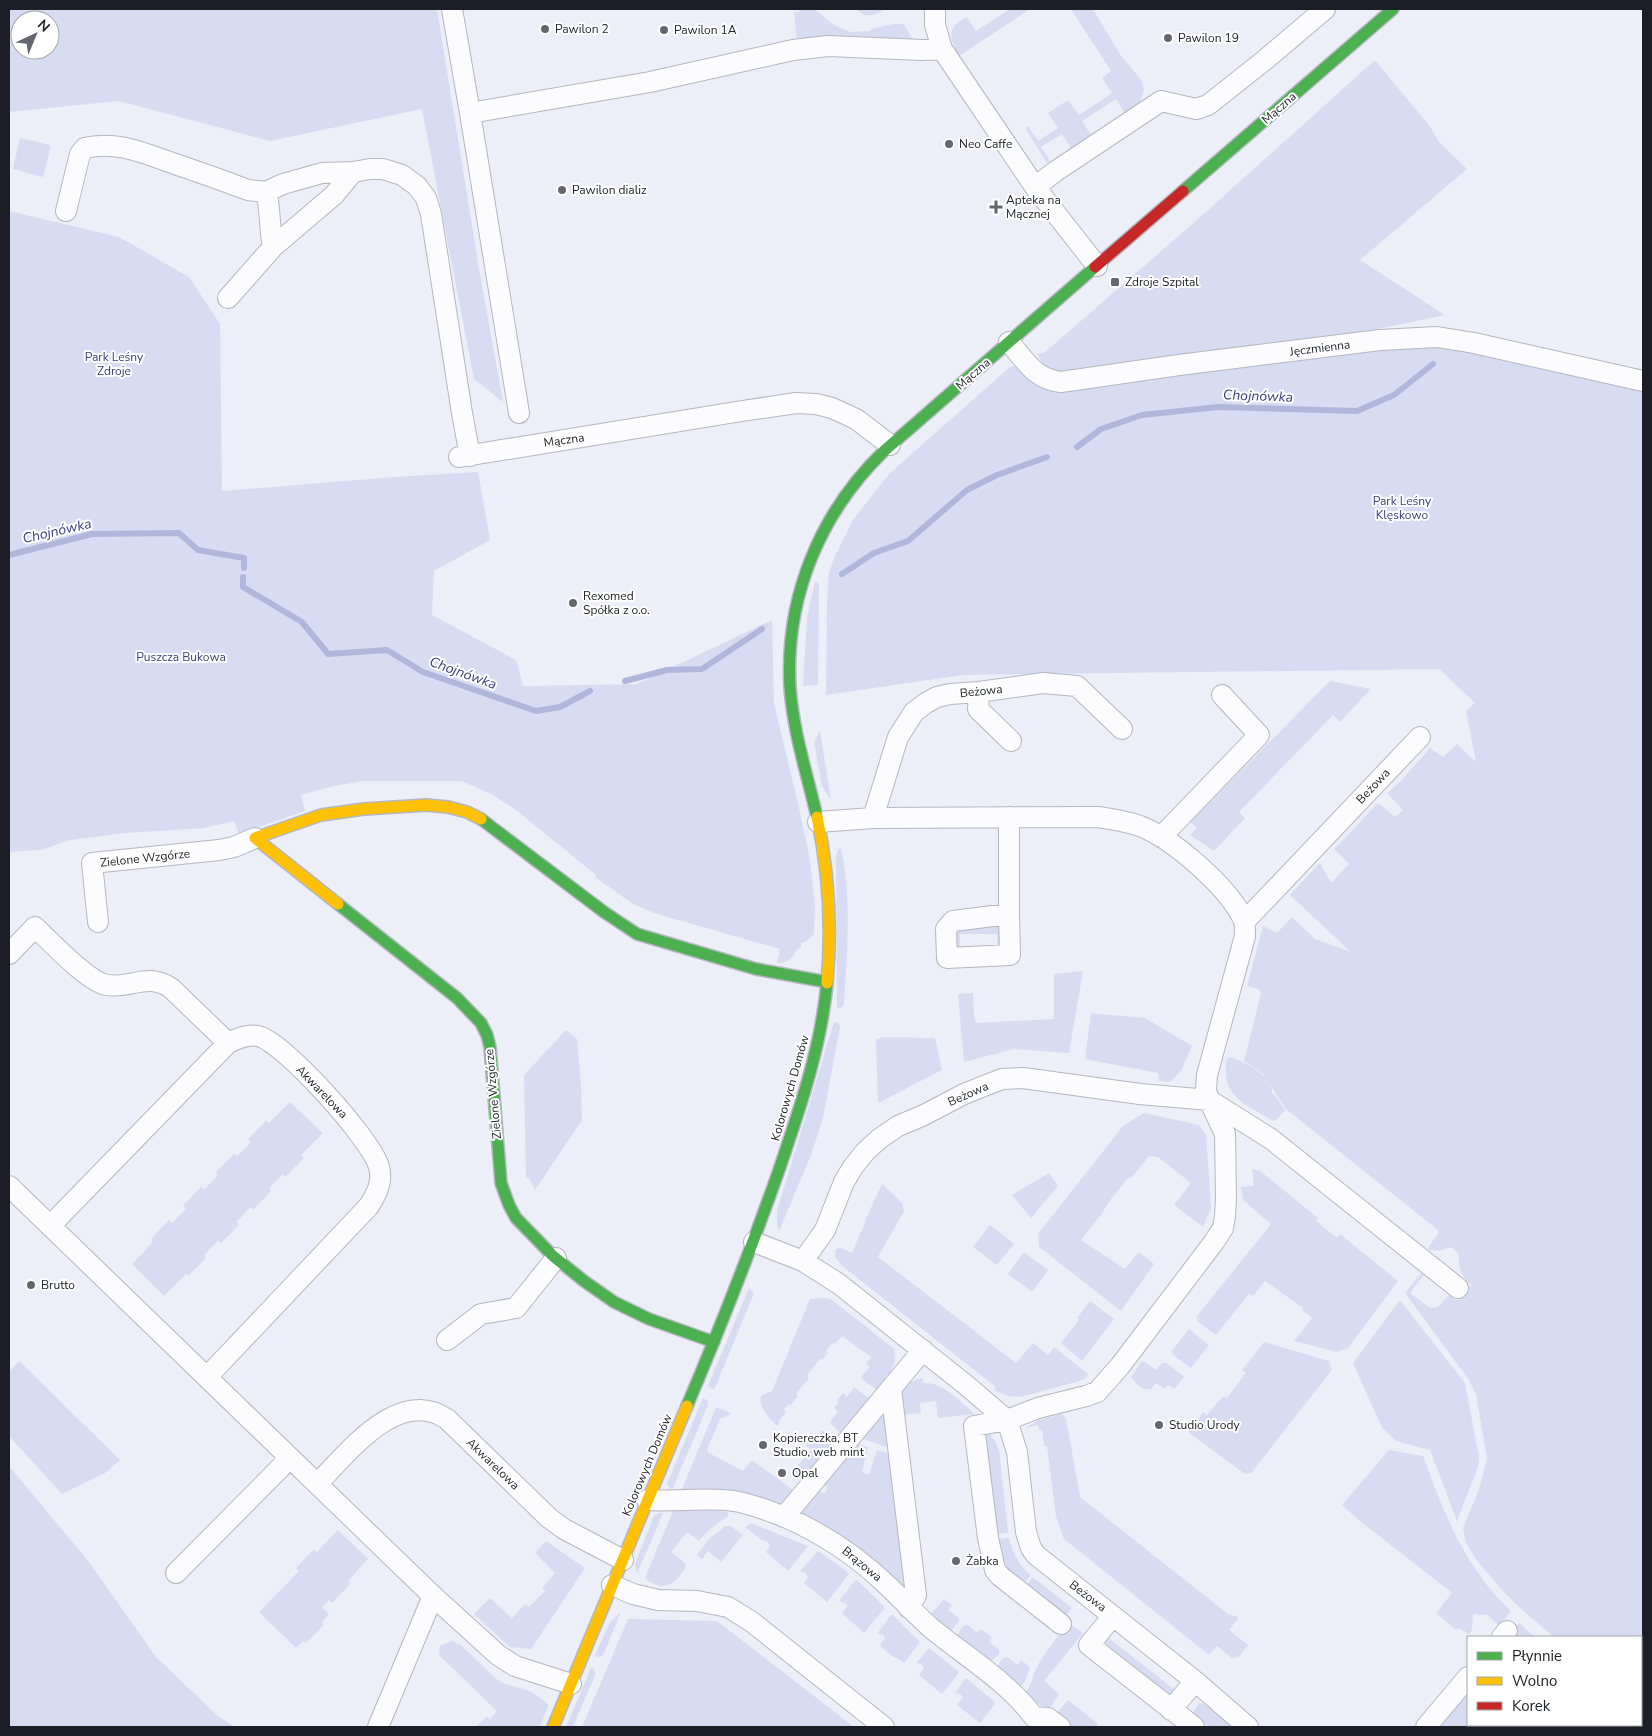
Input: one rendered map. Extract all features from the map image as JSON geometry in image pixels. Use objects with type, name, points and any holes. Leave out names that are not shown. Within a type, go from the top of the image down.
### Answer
[{"type":"street","points":[[452,9],[519,413]]},
{"type":"street","points":[[935,9],[935,25],[942,49],[1035,187],[1097,266]]},
{"type":"street","points":[[1035,187],[1161,101],[1201,116],[1208,106],[1325,9]]},
{"type":"street","name":"Mączna","points":[[353,172],[383,169],[402,175],[416,186],[426,198],[431,214],[462,413],[465,456],[796,403],[816,404],[832,408],[856,419],[890,445],[1393,9]]},
{"type":"street","points":[[470,113],[650,82],[793,50],[828,46],[922,50],[942,49]]},
{"type":"street","points":[[66,211],[80,154],[84,148],[94,146],[115,146],[140,152],[248,190],[266,192],[283,184],[322,173],[353,172]]},
{"type":"street","points":[[228,298],[273,247],[334,195],[353,172]]},
{"type":"street","points":[[266,192],[273,247]]},
{"type":"street","name":"Jęczmienna","points":[[1009,342],[1040,376],[1049,381],[1061,382],[1146,369],[1380,340],[1437,337],[1474,342],[1643,381]]},
{"type":"street","name":"Kolorowych Domów","points":[[553,1727],[754,1242],[791,1138],[812,1071],[819,1044],[827,982],[830,916],[827,872],[794,714],[790,677],[792,622],[806,570],[828,521],[864,470],[890,445]]},
{"type":"street","name":"Beżowa","points":[[873,818],[898,737],[914,712],[937,697],[1043,683],[1077,686],[1122,729]]},
{"type":"street","points":[[979,692],[978,709],[1011,742]]},
{"type":"street","points":[[1161,837],[1259,736],[1222,695]]},
{"type":"street","name":"Beżowa","points":[[1244,922],[1420,736]]},
{"type":"street","name":"Zielone Wzgórze","points":[[98,922],[92,863],[219,850],[234,847],[321,815],[426,805],[448,807],[467,812],[482,819],[604,912],[637,934],[756,969],[827,982]]},
{"type":"street","points":[[818,822],[873,818],[1098,816],[1125,821],[1141,827],[1175,846],[1213,880],[1234,903],[1244,922],[1245,936],[1207,1076],[1206,1090],[1226,1134],[1226,1198],[1223,1228],[1120,1366],[1096,1392],[1038,1408],[1007,1420],[974,1426],[988,1538],[995,1570],[1061,1624]]},
{"type":"street","points":[[1009,817],[1009,914]]},
{"type":"street","name":"Zielone Wzgórze","points":[[255,838],[434,979],[481,1023],[488,1035],[490,1046],[501,1183],[508,1203],[529,1233],[590,1286],[628,1310],[714,1342]]},
{"type":"street","points":[[9,954],[35,927],[97,982],[114,986],[150,980],[171,988],[228,1043]]},
{"type":"street","name":"Akwarelowa","points":[[50,1226],[228,1043],[248,1036],[258,1036],[276,1047],[341,1110],[358,1131],[372,1150],[379,1166],[380,1187],[368,1206],[207,1377]]},
{"type":"street","name":"Beżowa","points":[[803,1261],[825,1230],[844,1182],[853,1167],[866,1152],[898,1126],[978,1088],[1002,1080],[1023,1078],[1140,1094],[1209,1100]]},
{"type":"street","points":[[1209,1100],[1271,1139],[1458,1288]]},
{"type":"street","points":[[9,1186],[433,1596],[498,1655],[515,1666],[571,1684]]},
{"type":"street","points":[[754,1242],[803,1261],[839,1284],[923,1350],[1007,1420]]},
{"type":"street","points":[[447,1340],[480,1314],[519,1315],[556,1258]]},
{"type":"street","points":[[784,1517],[923,1350]]},
{"type":"street","points":[[891,1389],[916,1595],[909,1608]]},
{"type":"street","name":"Akwarelowa","points":[[317,1484],[379,1424],[414,1410],[436,1412],[447,1419],[549,1518],[564,1529],[623,1560]]},
{"type":"street","name":"Beżowa","points":[[1007,1420],[1017,1452],[1026,1532],[1031,1548],[1042,1561],[1195,1681],[1254,1723]]},
{"type":"street","points":[[176,1573],[290,1458]]},
{"type":"street","name":"Brązowa","points":[[647,1500],[672,1502],[709,1499],[735,1501],[768,1510],[812,1529],[836,1543],[860,1561],[930,1627],[1018,1697],[1033,1722],[1048,1718],[1060,1727]]},
{"type":"street","points":[[612,1585],[633,1594],[658,1600],[697,1601],[728,1607],[752,1622],[884,1727]]},
{"type":"street","points":[[378,1727],[433,1596]]},
{"type":"street","points":[[1114,1616],[1089,1645],[1194,1727]]},
{"type":"street","points":[[1426,1727],[1467,1678]]},
{"type":"street","points":[[1171,1710],[1195,1681]]},
{"type":"green space","points":[[9,9],[437,9],[479,269],[503,402],[474,379],[422,109],[270,141],[119,101],[9,112]]},
{"type":"green space","points":[[801,9],[814,9],[834,25],[850,32],[870,31],[871,29],[893,24],[904,24],[914,42],[816,36],[797,41],[794,12],[798,12]]},
{"type":"green space","points":[[856,9],[884,9],[877,14],[866,15]]},
{"type":"green space","points":[[1010,9],[1030,9],[959,56],[953,44],[951,34],[955,25],[967,17],[976,31]]},
{"type":"green space","points":[[1071,9],[1093,9],[1119,53],[1141,80],[1144,91],[1140,102],[1125,114],[1116,99],[1082,121],[1091,135],[1071,148],[1062,134],[1041,147],[1050,161],[1047,163],[1025,128],[1028,126],[1038,141],[1058,128],[1048,113],[1068,100],[1079,115],[1112,93],[1102,78],[1111,71]]},
{"type":"green space","points":[[1375,60],[1431,128],[1439,142],[1467,169],[1360,260],[1445,315],[1291,347],[1058,374],[1044,366],[1037,354],[1044,353],[1197,220]]},
{"type":"green space","points":[[20,138],[51,145],[43,177],[13,169]]},
{"type":"green space","name":"Puszcza Bukowa","points":[[9,211],[119,237],[189,277],[220,324],[222,491],[478,472],[490,540],[434,571],[432,615],[516,660],[523,686],[637,684],[772,620],[774,703],[810,859],[815,906],[814,934],[807,941],[801,943],[801,947],[797,949],[790,960],[777,963],[780,949],[654,913],[633,904],[595,877],[596,875],[516,810],[493,795],[462,781],[363,781],[333,786],[301,795],[305,811],[239,834],[234,821],[204,828],[126,833],[70,840],[41,850],[9,852]]},
{"type":"green space","name":"Park Leśny Klęskowo","points":[[1396,345],[1463,347],[1643,387],[1643,1726],[1642,1636],[1553,1636],[1503,1591],[1478,1562],[1466,1543],[1463,1528],[1479,1489],[1487,1459],[1476,1394],[1469,1380],[1405,1293],[1422,1272],[1424,1275],[1410,1293],[1430,1308],[1438,1307],[1449,1295],[1456,1300],[1460,1300],[1471,1285],[1461,1271],[1459,1254],[1451,1247],[1440,1251],[1429,1250],[1429,1246],[1438,1234],[1438,1230],[1286,1109],[1263,1074],[1244,1061],[1261,993],[1259,989],[1247,986],[1263,926],[1277,933],[1292,917],[1315,939],[1351,952],[1290,895],[1320,863],[1331,883],[1349,864],[1334,849],[1378,803],[1395,817],[1403,810],[1387,793],[1401,781],[1430,748],[1443,757],[1457,744],[1476,762],[1466,711],[1475,703],[1439,669],[963,675],[826,695],[829,572],[853,520],[889,474],[1010,367],[1015,366],[1026,373],[1034,383],[1049,390]]},
{"type":"green space","points":[[815,581],[819,584],[818,685],[803,686],[807,618]]},
{"type":"green space","points":[[1330,681],[1371,689],[1340,722],[1333,715],[1239,812],[1245,818],[1214,851],[1190,835],[1197,828],[1190,822]]},
{"type":"green space","points":[[820,730],[831,800],[822,786],[814,742]]},
{"type":"green space","points":[[841,848],[848,906],[844,1003],[842,1007],[837,1009],[836,857],[838,850]]},
{"type":"green space","points":[[996,924],[1001,926],[1004,944],[998,951],[997,934],[960,934],[960,951],[955,949],[953,931]]},
{"type":"green space","points":[[1083,971],[1069,1053],[1014,1049],[964,1062],[958,994],[973,993],[976,1023],[1054,1019],[1054,974]]},
{"type":"green space","points":[[1091,1013],[1145,1018],[1192,1046],[1181,1071],[1170,1082],[1159,1081],[1158,1073],[1085,1059]]},
{"type":"green space","points":[[834,1022],[839,1023],[840,1027],[823,1118],[811,1155],[779,1231],[777,1211]]},
{"type":"green space","points":[[566,1030],[577,1039],[582,1120],[535,1190],[529,1178],[526,1177],[524,1075]]},
{"type":"green space","points":[[883,1037],[935,1038],[942,1070],[878,1103],[876,1040]]},
{"type":"green space","points":[[1230,1057],[1250,1066],[1268,1081],[1272,1094],[1275,1095],[1285,1110],[1277,1119],[1273,1121],[1244,1104],[1231,1091],[1227,1082],[1226,1071],[1227,1058]]},
{"type":"green space","points":[[290,1102],[323,1133],[301,1155],[304,1158],[285,1177],[283,1174],[269,1188],[271,1191],[253,1210],[251,1207],[236,1222],[239,1225],[221,1243],[218,1241],[204,1255],[206,1258],[188,1276],[186,1274],[164,1296],[132,1264],[153,1242],[151,1239],[169,1220],[172,1223],[186,1209],[183,1206],[201,1187],[204,1190],[218,1175],[216,1172],[234,1154],[237,1156],[251,1142],[248,1139],[266,1121],[269,1123]]},
{"type":"green space","points":[[1144,1113],[1199,1125],[1206,1135],[1211,1208],[1203,1227],[1174,1205],[1191,1183],[1158,1157],[1149,1156],[1133,1176],[1127,1179],[1081,1240],[1125,1269],[1139,1252],[1154,1264],[1121,1311],[1039,1247],[1038,1234],[1123,1126]]},
{"type":"green space","points":[[1252,1169],[1260,1171],[1318,1218],[1316,1221],[1337,1238],[1340,1234],[1398,1281],[1348,1348],[1337,1352],[1294,1341],[1312,1318],[1302,1310],[1303,1308],[1265,1281],[1253,1296],[1249,1294],[1216,1335],[1197,1321],[1197,1316],[1271,1224],[1243,1200],[1241,1187],[1254,1186]]},
{"type":"green space","points":[[1049,1173],[1058,1186],[1031,1218],[1012,1195]]},
{"type":"green space","points":[[882,1184],[902,1203],[904,1211],[878,1257],[1016,1363],[1033,1343],[1048,1355],[1054,1347],[1088,1374],[1087,1377],[1083,1380],[1020,1397],[1008,1396],[994,1390],[996,1387],[841,1265],[835,1257],[836,1249],[841,1248],[852,1253]]},
{"type":"green space","points":[[990,1225],[1014,1244],[997,1265],[973,1247]]},
{"type":"green space","points":[[1024,1252],[1048,1270],[1032,1292],[1008,1274]]},
{"type":"green space","points":[[749,1288],[754,1293],[713,1389],[708,1386]]},
{"type":"green space","points":[[810,1299],[831,1299],[894,1349],[895,1360],[890,1374],[886,1375],[886,1378],[877,1390],[863,1380],[861,1377],[870,1367],[866,1364],[871,1357],[842,1336],[835,1344],[832,1343],[826,1351],[828,1353],[822,1360],[820,1359],[807,1375],[809,1378],[796,1394],[798,1396],[791,1405],[789,1404],[784,1410],[786,1412],[778,1422],[778,1426],[768,1417],[763,1409],[761,1396],[772,1391]]},
{"type":"green space","points":[[1400,1300],[1465,1383],[1479,1457],[1478,1467],[1457,1521],[1430,1450],[1396,1441],[1382,1428],[1353,1363]]},
{"type":"green space","points":[[1090,1301],[1114,1319],[1082,1361],[1061,1343],[1079,1320],[1077,1318]]},
{"type":"green space","points":[[1189,1329],[1209,1345],[1191,1368],[1173,1355],[1172,1351]]},
{"type":"green space","points":[[1264,1342],[1329,1361],[1332,1370],[1251,1473],[1245,1474],[1188,1432],[1203,1412],[1207,1415],[1223,1396],[1227,1398],[1246,1373],[1242,1370]]},
{"type":"green space","points":[[19,1361],[120,1460],[105,1473],[62,1494],[9,1436],[9,1372]]},
{"type":"green space","points":[[1141,1362],[1145,1362],[1156,1370],[1162,1363],[1167,1363],[1184,1377],[1174,1389],[1168,1385],[1164,1389],[1156,1383],[1151,1389],[1143,1389],[1131,1378]]},
{"type":"green space","points":[[923,1378],[923,1383],[945,1389],[975,1414],[938,1418],[936,1401],[920,1403],[921,1413],[902,1415],[901,1395],[905,1386]]},
{"type":"green space","points":[[854,1387],[870,1399],[842,1434],[830,1422],[838,1412],[834,1408],[839,1402],[837,1400],[843,1393],[847,1397]]},
{"type":"green space","points":[[703,1398],[708,1401],[708,1405],[672,1490],[667,1484]]},
{"type":"green space","points":[[885,1406],[892,1449],[857,1437]]},
{"type":"green space","points":[[716,1407],[731,1413],[720,1419],[707,1450],[709,1453],[743,1471],[752,1460],[797,1493],[782,1505],[680,1494]]},
{"type":"green space","points":[[1061,1414],[1066,1418],[1080,1497],[1228,1614],[1239,1617],[1229,1630],[1248,1645],[1239,1657],[1232,1658],[1217,1646],[1209,1655],[1064,1539],[1056,1517],[1047,1446],[1044,1446],[1042,1430],[1039,1430],[1038,1425],[1025,1428],[1039,1420]]},
{"type":"green space","points":[[822,1431],[827,1431],[838,1440],[803,1480],[793,1472],[811,1449],[805,1445],[811,1437],[816,1440]]},
{"type":"green space","points":[[988,1432],[999,1450],[1008,1533],[996,1534],[985,1437]]},
{"type":"green space","points":[[854,1443],[868,1447],[862,1472],[865,1474],[869,1474],[877,1450],[892,1455],[908,1587],[905,1589],[799,1517],[800,1510],[817,1488],[824,1494],[828,1488],[821,1483]]},
{"type":"green space","points":[[1389,1450],[1423,1456],[1439,1499],[1468,1558],[1481,1577],[1511,1611],[1499,1626],[1488,1615],[1473,1614],[1472,1630],[1469,1634],[1458,1628],[1456,1630],[1436,1613],[1452,1593],[1342,1505]]},
{"type":"green space","points":[[9,1466],[89,1562],[156,1657],[218,1716],[235,1727],[9,1727]]},
{"type":"green space","points":[[710,1510],[728,1512],[728,1516],[710,1529],[699,1541],[687,1532],[671,1552],[684,1562],[686,1566],[678,1578],[663,1586],[652,1583],[645,1578],[673,1511]]},
{"type":"green space","points":[[663,1513],[637,1574],[635,1564],[654,1516]]},
{"type":"green space","points":[[751,1523],[808,1546],[788,1571],[766,1552],[770,1547],[768,1542],[762,1540],[745,1527]]},
{"type":"green space","points":[[725,1526],[731,1526],[743,1535],[721,1562],[708,1551],[702,1559],[697,1555],[709,1539]]},
{"type":"green space","points":[[338,1530],[368,1559],[348,1581],[350,1584],[332,1603],[329,1600],[322,1607],[329,1614],[322,1622],[324,1625],[306,1643],[303,1641],[296,1648],[259,1612],[299,1571],[296,1568],[314,1549],[317,1552]]},
{"type":"green space","points":[[1009,1538],[1022,1567],[1031,1575],[1024,1583],[1003,1566],[996,1539]]},
{"type":"green space","points":[[546,1541],[585,1568],[531,1649],[510,1647],[474,1614],[490,1598],[512,1618],[525,1604],[529,1607],[545,1591],[542,1588],[555,1573],[535,1553]]},
{"type":"green space","points":[[818,1551],[849,1574],[827,1602],[804,1583],[808,1577],[805,1572],[800,1571]]},
{"type":"green space","points":[[1033,1577],[1072,1608],[1065,1616],[1027,1585]]},
{"type":"green space","points":[[856,1579],[883,1605],[884,1609],[864,1633],[842,1613],[847,1607],[846,1604],[839,1601]]},
{"type":"green space","points":[[944,1599],[952,1605],[948,1610],[959,1618],[949,1634],[931,1614]]},
{"type":"green space","points":[[621,1612],[604,1653],[598,1657],[595,1655],[610,1622]]},
{"type":"green space","points":[[891,1615],[920,1642],[904,1663],[880,1646],[885,1638],[882,1634],[877,1634]]},
{"type":"green space","points":[[628,1619],[717,1621],[854,1727],[582,1727]]},
{"type":"green space","points":[[1068,1623],[1083,1633],[1044,1681],[1059,1694],[1049,1709],[1030,1700],[1024,1694],[1043,1657]]},
{"type":"green space","points":[[1519,1623],[1534,1636],[1509,1636]]},
{"type":"green space","points":[[968,1625],[977,1633],[981,1629],[992,1637],[989,1642],[999,1649],[999,1654],[987,1666],[955,1639],[963,1626]]},
{"type":"green space","points":[[1105,1635],[1175,1690],[1174,1695],[1169,1695],[1108,1646],[1104,1640]]},
{"type":"green space","points":[[452,1641],[461,1645],[495,1678],[503,1683],[532,1692],[548,1704],[540,1727],[476,1727],[487,1716],[490,1719],[497,1711],[439,1655],[440,1646]]},
{"type":"green space","points":[[929,1648],[958,1671],[958,1674],[942,1694],[919,1675],[924,1668],[921,1664],[916,1663]]},
{"type":"green space","points":[[1007,1657],[1018,1665],[1021,1660],[1030,1667],[1025,1681],[1017,1691],[994,1671],[1003,1658]]},
{"type":"green space","points":[[591,1668],[594,1668],[595,1675],[573,1727],[566,1727]]},
{"type":"green space","points":[[965,1679],[995,1702],[980,1723],[957,1705],[963,1697],[955,1693]]},
{"type":"green space","points":[[1467,1686],[1467,1726],[1639,1727],[1434,1727]]},
{"type":"green space","points":[[1068,1700],[1098,1724],[1096,1727],[1073,1727],[1056,1714]]},
{"type":"green space","points":[[1200,1703],[1207,1705],[1236,1727],[1209,1727],[1192,1713]]},
{"type":"waterway","name":"Chojnówka","points":[[1077,447],[1101,429],[1142,415],[1218,407],[1357,411],[1394,395],[1433,364]]},
{"type":"waterway","name":"Chojnówka","points":[[842,574],[874,553],[908,541],[967,490],[997,475],[1047,457]]},
{"type":"waterway","name":"Chojnówka","points":[[9,555],[92,534],[179,533],[198,550],[244,558],[244,568]]},
{"type":"waterway","name":"Chojnówka","points":[[243,577],[243,587],[302,622],[328,654],[387,650],[423,672],[536,711],[560,707],[590,691]]},
{"type":"waterway","name":"Chojnówka","points":[[625,681],[667,670],[702,669],[762,629]]},
{"type":"traffic: fast","points":[[1183,191],[1393,9]]},
{"type":"traffic: fast","points":[[817,817],[794,720],[790,687],[790,654],[794,621],[801,589],[811,558],[825,529],[861,475],[884,451],[1095,267]]},
{"type":"traffic: fast","points":[[481,819],[604,912],[637,934],[756,969],[827,982]]},
{"type":"traffic: fast","points":[[338,904],[457,998],[481,1023],[490,1047],[501,1183],[516,1218],[553,1256],[614,1302],[649,1319],[714,1342]]},
{"type":"traffic: fast","points":[[687,1406],[746,1259],[795,1124],[815,1054],[827,983]]},
{"type":"traffic: slow","points":[[338,904],[255,838],[321,815],[364,809],[426,805],[448,807],[467,812],[481,819]]},
{"type":"traffic: slow","points":[[817,817],[827,879],[829,920],[827,983]]},
{"type":"traffic: slow","points":[[553,1727],[687,1406]]},
{"type":"traffic: jam","points":[[1095,267],[1183,191]]},
{"type":"place","name":"Pawilon 2","points":[[545,29]]},
{"type":"place","name":"Pawilon 1A","points":[[664,30]]},
{"type":"place","name":"Pawilon 19","points":[[1168,38]]},
{"type":"place","name":"Neo Caffe","points":[[949,144]]},
{"type":"place","name":"Pawilon dializ","points":[[562,190]]},
{"type":"place","name":"Apteka na Mącznej","points":[[996,207]]},
{"type":"place","name":"Zdroje Szpital","points":[[1115,282]]},
{"type":"place","name":"Rexomed Spółka z o.o.","points":[[573,603]]},
{"type":"place","name":"Brutto","points":[[31,1285]]},
{"type":"place","name":"Studio Urody","points":[[1159,1425]]},
{"type":"place","name":"Kopiereczka, BT Studio, web mint","points":[[763,1445]]},
{"type":"place","name":"Opal","points":[[782,1473]]},
{"type":"place","name":"Żabka","points":[[956,1561]]},
{"type":"park label","name":"Park Leśny Zdroje","points":[[114,364]]}]
